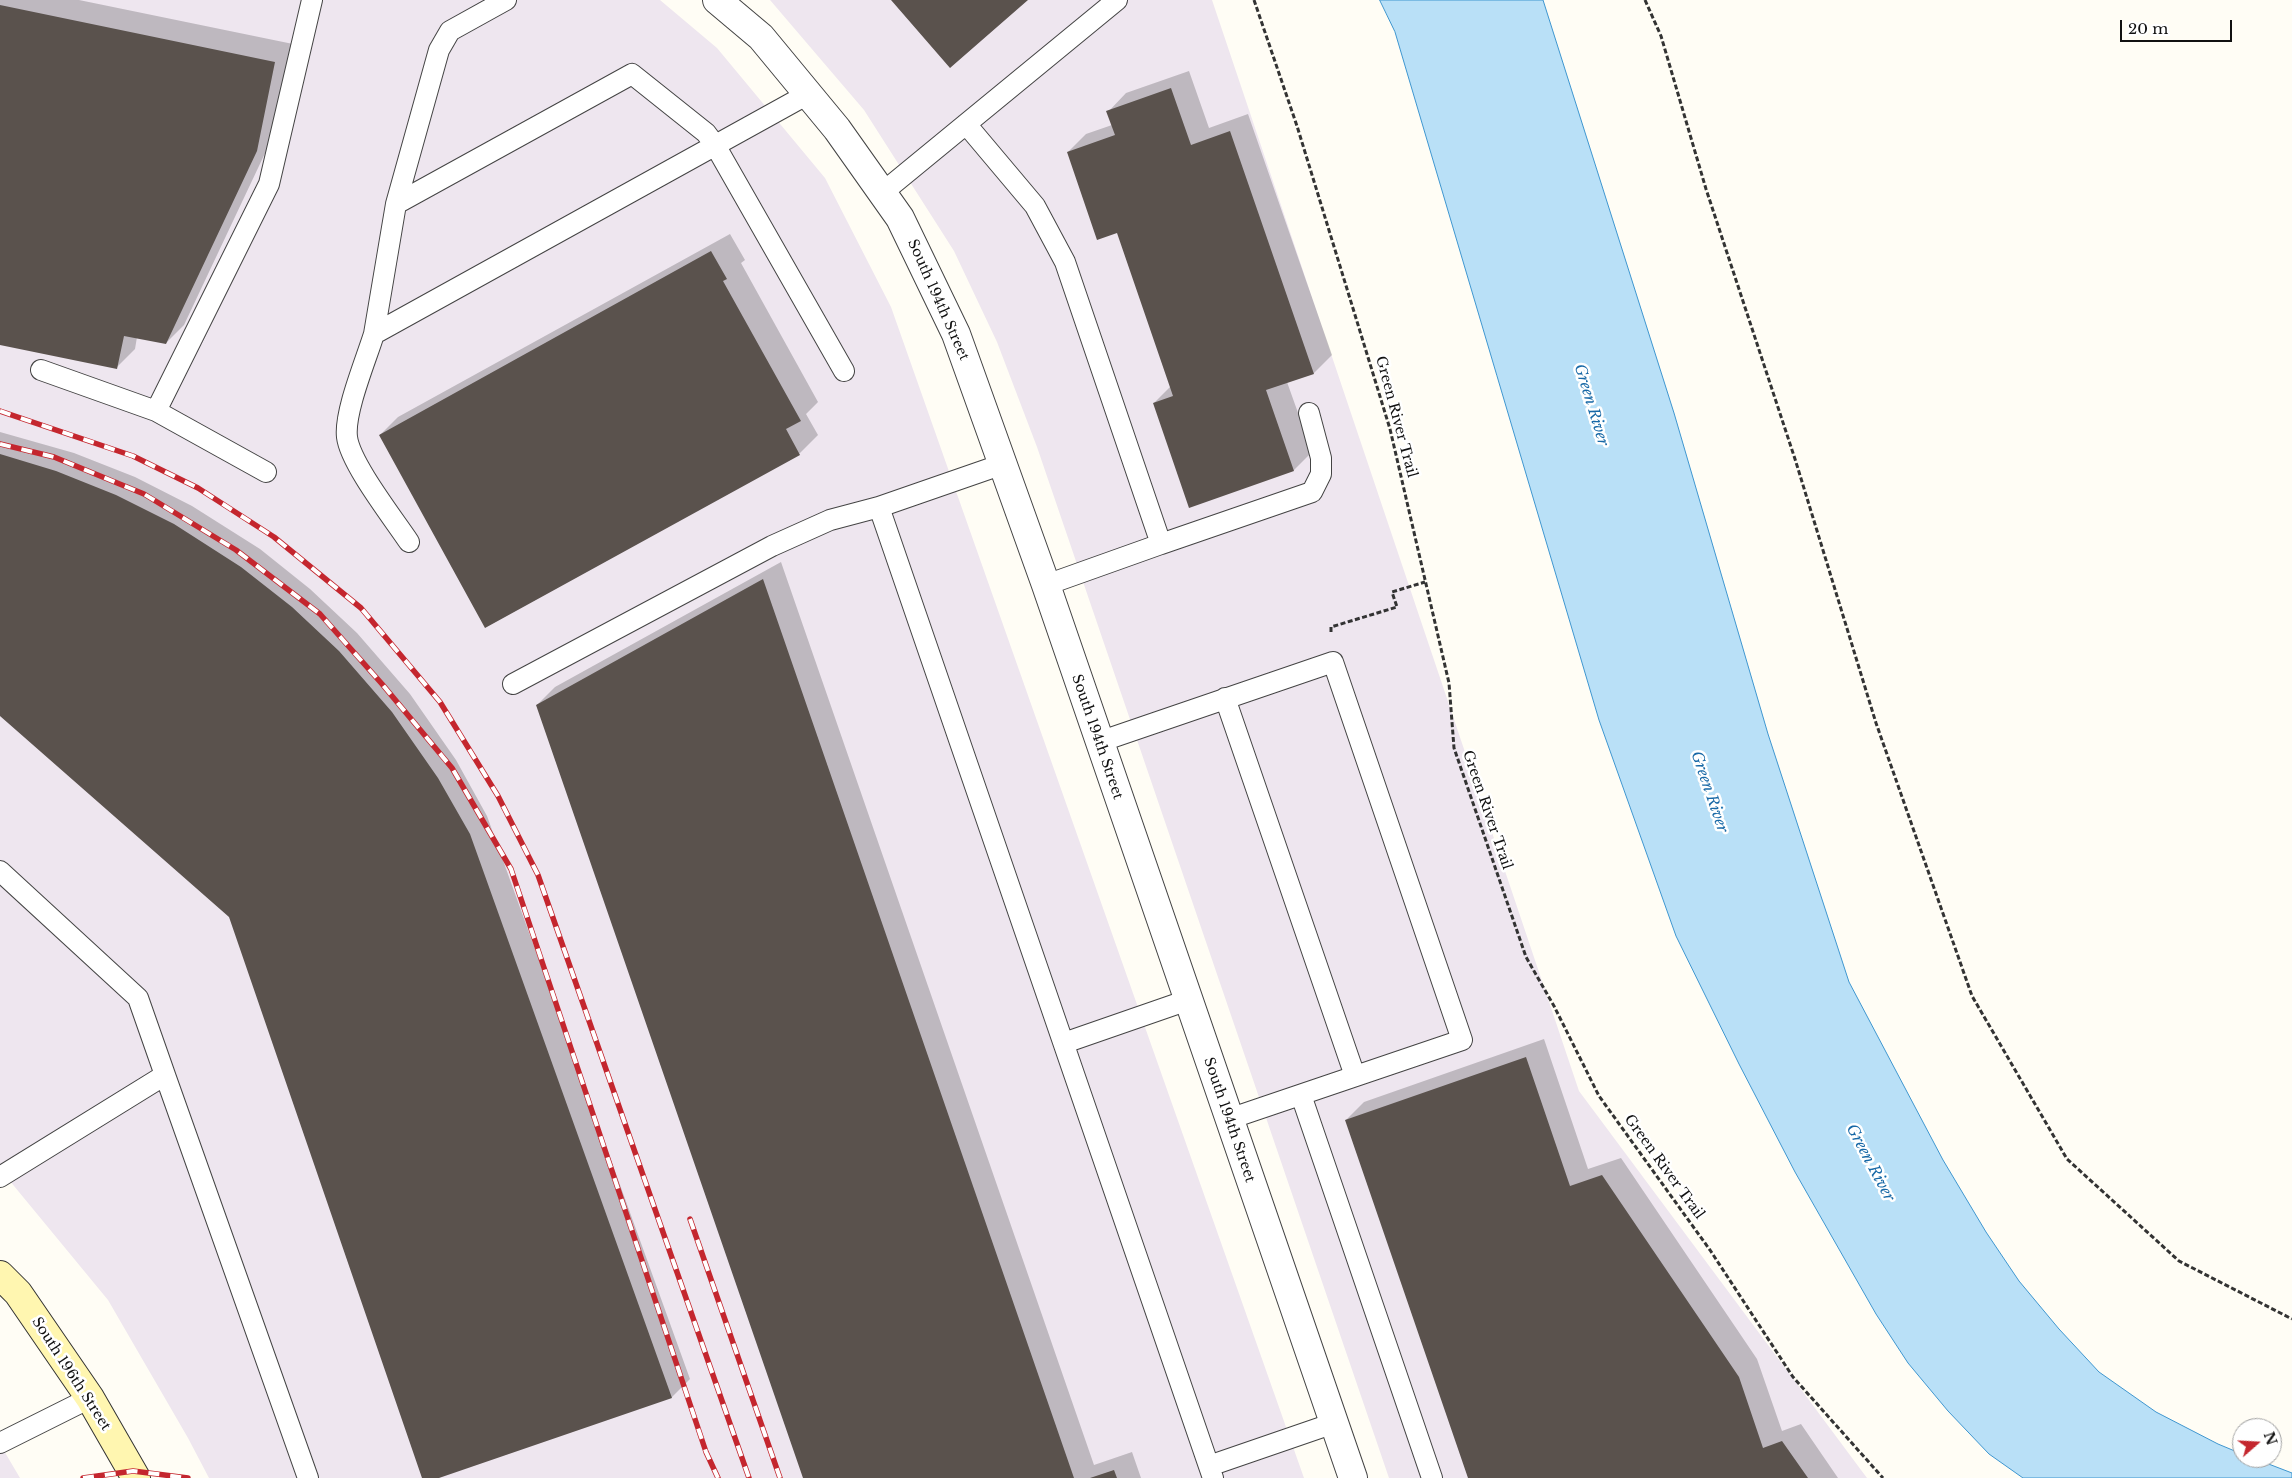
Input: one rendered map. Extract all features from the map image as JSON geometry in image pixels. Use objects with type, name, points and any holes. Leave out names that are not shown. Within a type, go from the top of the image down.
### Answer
[{"type":"main road","name":"South 196th Street","points":[[0,1275],[18,1293],[90,1398],[136,1478]]},
{"type":"street","name":"South 194th Street","points":[[717,0],[761,36],[836,129],[900,218],[956,334],[1046,585],[1353,1478]]},
{"type":"lane","points":[[156,411],[269,184],[312,0]]},
{"type":"lane","points":[[408,542],[351,453],[347,436],[350,413],[374,334],[396,204],[439,50],[450,32],[506,0]]},
{"type":"lane","points":[[882,193],[1117,0]]},
{"type":"lane","points":[[396,204],[632,74],[706,133],[715,145],[844,371]]},
{"type":"lane","points":[[374,334],[808,94]]},
{"type":"lane","points":[[966,124],[1035,206],[1065,262],[1161,544]]},
{"type":"lane","points":[[41,370],[156,411],[266,472]]},
{"type":"lane","points":[[1046,585],[1312,492],[1321,474],[1322,458],[1309,413]]},
{"type":"lane","points":[[513,684],[772,546],[830,520],[879,507],[1003,464]]},
{"type":"lane","points":[[879,507],[1211,1472],[1334,1423]]},
{"type":"lane","points":[[1099,742],[1333,662],[1462,1040],[1229,1120]]},
{"type":"lane","points":[[1225,698],[1355,1076]]},
{"type":"lane","points":[[0,871],[138,998],[308,1478]]},
{"type":"lane","points":[[1064,1043],[1188,1000]]},
{"type":"lane","points":[[0,1177],[165,1075]]},
{"type":"lane","points":[[1300,1095],[1432,1478]]},
{"type":"lane","points":[[0,1443],[90,1398]]},
{"type":"path","name":"Green River Trail","points":[[1254,0],[1297,126],[1390,429],[1449,683],[1454,748],[1526,957],[1554,1006],[1599,1096],[1710,1250],[1793,1377],[1883,1478]]},
{"type":"path","points":[[1645,0],[1661,36],[1706,189],[1795,459],[1876,723],[1972,996],[2066,1159],[2179,1261],[2292,1319]]},
{"type":"path","points":[[1333,662],[1331,627],[1396,607],[1392,592],[1425,582]]},
{"type":"shaded area","points":[[0,0],[660,0],[717,48],[825,178],[891,307],[1304,1478],[209,1478],[108,1300],[0,1169]]},
{"type":"shaded area","points":[[770,0],[1212,0],[1579,1091],[1867,1478],[1389,1478],[1037,447],[997,342],[954,251],[864,110]]},
{"type":"shaded area","points":[[0,1444],[20,1478],[0,1478]]},
{"type":"water","name":"Green River","points":[[1380,0],[1543,0],[1674,413],[1768,734],[1849,982],[1943,1160],[1986,1232],[2019,1281],[2059,1329],[2099,1372],[2156,1412],[2232,1450],[2232,1468],[2279,1468],[2292,1473],[2292,1478],[2023,1478],[1989,1454],[1948,1411],[1908,1363],[1876,1314],[1795,1172],[1676,936],[1599,720],[1395,32]]},
{"type":"building","points":[[891,0],[1028,0],[950,68]]},
{"type":"building","points":[[0,5],[275,62],[257,151],[166,344],[124,336],[117,369],[0,345]]},
{"type":"building","points":[[1171,88],[1191,145],[1230,131],[1314,374],[1266,390],[1294,471],[1189,508],[1153,403],[1173,396],[1117,233],[1097,240],[1067,152],[1115,135],[1106,111]]},
{"type":"building","points":[[711,251],[727,279],[723,281],[801,421],[786,429],[800,455],[485,628],[379,435]]},
{"type":"building","points":[[0,454],[56,471],[116,495],[174,524],[241,567],[292,607],[339,651],[392,712],[438,778],[470,834],[672,1398],[439,1478],[422,1478],[229,917],[0,716]]},
{"type":"building","points":[[763,579],[1074,1478],[803,1478],[536,705]]},
{"type":"building","points":[[1526,1057],[1570,1186],[1602,1175],[1739,1377],[1763,1448],[1782,1441],[1808,1478],[1468,1478],[1345,1120]]},
{"type":"building","points":[[1114,1470],[1117,1478],[1090,1478]]},
{"type":"railway","points":[[0,411],[133,456],[198,488],[274,537],[361,608],[440,702],[498,796],[538,875],[749,1478]]},
{"type":"railway","points":[[0,444],[54,457],[144,494],[236,550],[320,614],[382,684],[452,768],[511,869],[706,1452],[718,1478]]},
{"type":"railway","points":[[690,1219],[780,1478]]},
{"type":"railway","points":[[83,1478],[133,1471],[188,1478]]}]
